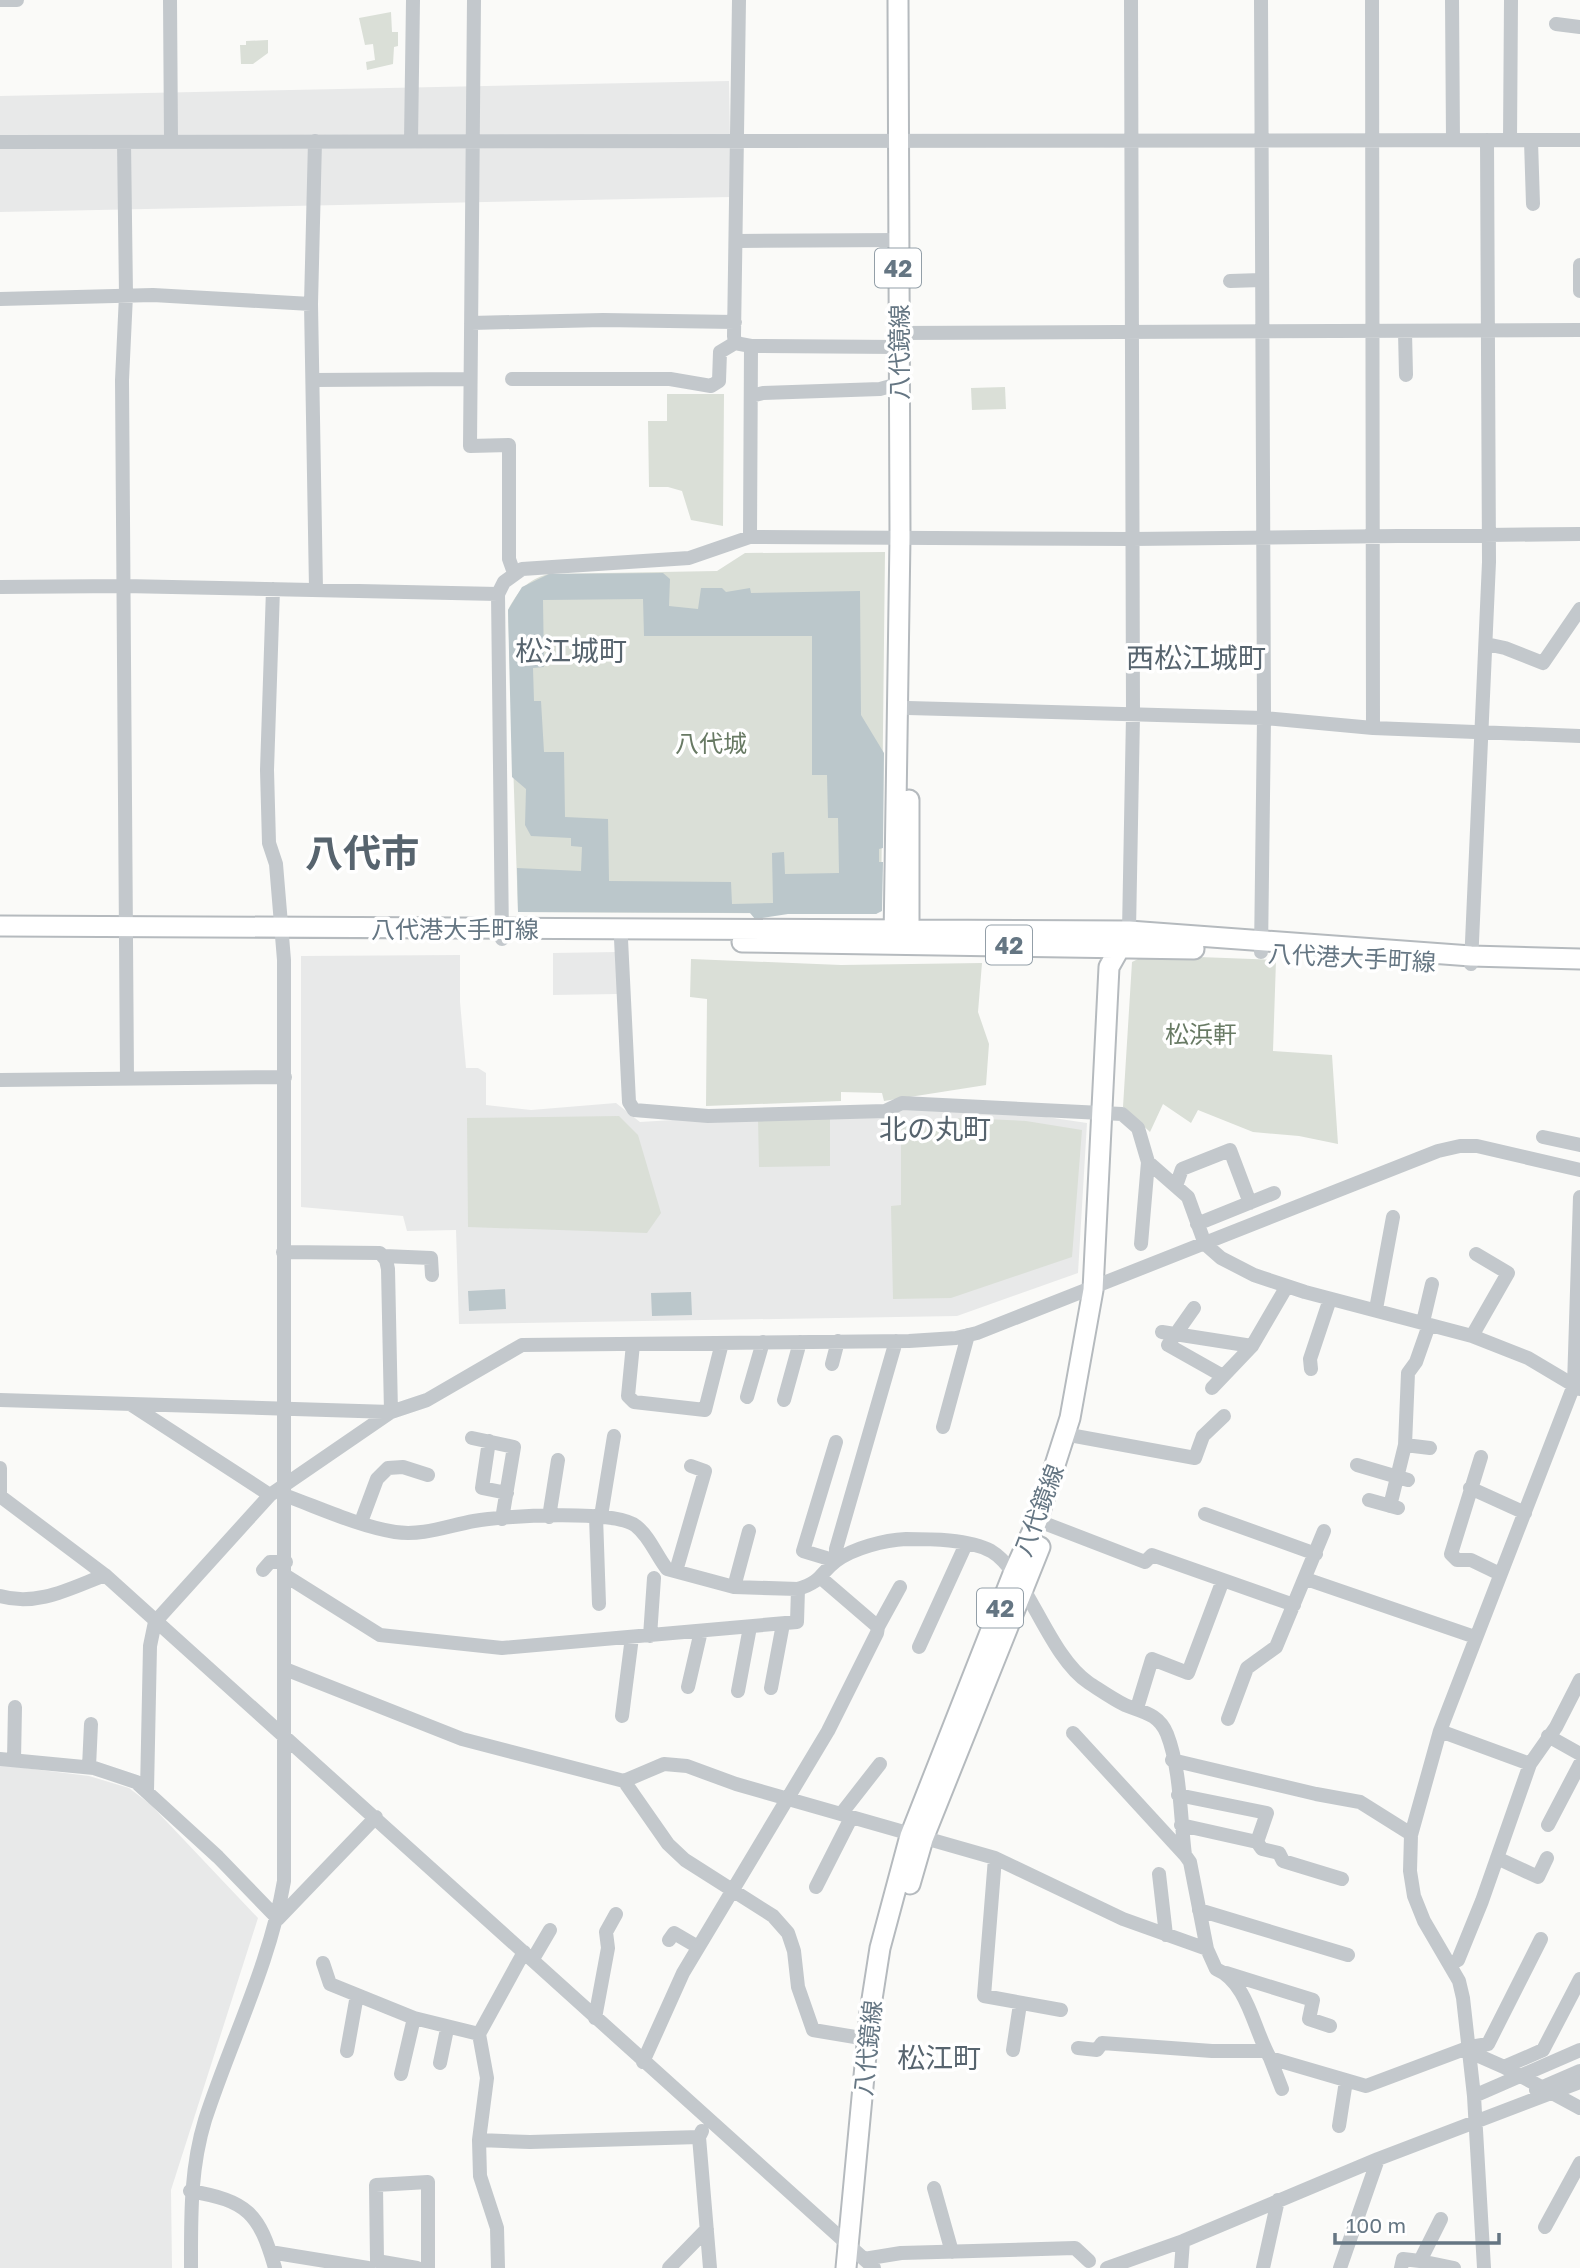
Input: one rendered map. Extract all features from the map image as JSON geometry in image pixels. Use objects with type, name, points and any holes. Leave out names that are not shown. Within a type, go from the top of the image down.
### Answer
[{"type":"main road","name":"八代鏡線","points":[[898,0],[901,142],[897,340],[902,937]]},
{"type":"main road","name":"八代鏡線","points":[[900,537],[905,555],[908,708],[902,937]]},
{"type":"main road","name":"八代港大手町線","points":[[0,926],[282,934],[902,937]]},
{"type":"main road","name":"八代港大手町線","points":[[0,936],[127,930]]},
{"type":"main road","name":"八代港大手町線","points":[[502,934],[621,940],[902,937]]},
{"type":"main road","name":"42","points":[[902,937],[1126,938]]},
{"type":"main road","name":"八代鏡線","points":[[1018,1581],[1049,1525],[1075,1436],[1098,1288],[1108,1114],[1126,938]]},
{"type":"main road","name":"八代港大手町線","points":[[1126,938],[1580,969]]},
{"type":"main road","name":"八代港大手町線","points":[[1471,960],[1580,959]]},
{"type":"main road","name":"八代鏡線","points":[[858,2261],[867,2039],[880,1948],[917,1837],[1018,1581],[1070,1418],[1098,1288]]},
{"type":"main road","name":"八代鏡線","points":[[858,2261],[880,2013],[891,1948],[917,1837]]},
{"type":"street","points":[[0,0],[17,0]]},
{"type":"street","points":[[170,0],[171,140]]},
{"type":"street","points":[[411,141],[413,0]]},
{"type":"street","points":[[474,0],[470,446],[509,445],[509,559],[514,573]]},
{"type":"street","points":[[735,343],[739,0]]},
{"type":"street","points":[[1126,938],[1133,715],[1131,0]]},
{"type":"street","points":[[1261,0],[1261,537],[1264,718],[1262,947]]},
{"type":"street","points":[[1372,0],[1374,728]]},
{"type":"street","points":[[1452,0],[1454,140]]},
{"type":"street","points":[[1510,0],[1510,140]]},
{"type":"street","points":[[1556,24],[1580,27]]},
{"type":"street","points":[[0,142],[171,140],[471,143],[1261,143],[1580,140]]},
{"type":"street","points":[[1471,960],[1489,533],[1487,140]]},
{"type":"street","points":[[315,141],[312,485],[316,589]]},
{"type":"street","points":[[1531,141],[1533,204]]},
{"type":"street","points":[[124,142],[127,295],[122,380],[127,1079]]},
{"type":"street","points":[[738,242],[898,240]]},
{"type":"street","points":[[1580,265],[1580,291]]},
{"type":"street","points":[[1230,281],[1261,280]]},
{"type":"street","points":[[0,299],[127,295],[312,304]]},
{"type":"street","points":[[471,323],[603,320],[735,322]]},
{"type":"street","points":[[512,380],[670,379],[711,386],[719,381],[720,352],[735,343],[751,346],[1132,332],[1580,330]]},
{"type":"street","points":[[1405,332],[1406,375]]},
{"type":"street","points":[[750,537],[751,346]]},
{"type":"street","points":[[314,380],[470,379]]},
{"type":"street","points":[[751,396],[763,393],[880,389],[898,384]]},
{"type":"street","points":[[502,934],[498,594],[514,573],[532,567],[689,558],[750,537],[1132,539],[1374,534],[1580,534]]},
{"type":"street","points":[[0,587],[124,586],[498,594]]},
{"type":"street","points":[[191,2268],[190,2191],[205,2122],[278,1919],[284,1881],[286,1569],[279,1491],[285,1077],[282,934],[276,864],[269,844],[267,770],[273,589]]},
{"type":"street","points":[[1486,644],[1505,648],[1543,663],[1580,609]]},
{"type":"street","points":[[908,708],[1264,718],[1374,728],[1580,736]]},
{"type":"street","points":[[621,940],[629,1102],[634,1110],[708,1116],[885,1111],[902,1103],[1122,1114],[1138,1128],[1148,1162],[1141,1244]]},
{"type":"street","points":[[0,1080],[285,1077]]},
{"type":"street","points":[[1543,1137],[1580,1145]]},
{"type":"street","points":[[147,1791],[150,1646],[155,1622],[279,1491],[391,1412],[427,1400],[522,1345],[896,1341],[968,1335],[1098,1288],[1438,1151],[1460,1146],[1477,1146],[1580,1170]]},
{"type":"street","points":[[1176,1186],[1182,1169],[1230,1150],[1250,1203]]},
{"type":"street","points":[[1148,1162],[1188,1196],[1205,1244],[1221,1258],[1254,1275],[1287,1286],[1472,1336],[1528,1358],[1577,1387]]},
{"type":"street","points":[[1197,1224],[1274,1193]]},
{"type":"street","points":[[1484,2268],[1474,2096],[1463,1998],[1450,1964],[1424,1921],[1414,1896],[1410,1871],[1411,1834],[1440,1731],[1500,1574],[1577,1387],[1580,1196]]},
{"type":"street","points":[[1376,1309],[1393,1217]]},
{"type":"street","points":[[283,1252],[380,1252],[384,1256],[388,1269],[391,1412]]},
{"type":"street","points":[[1472,1336],[1508,1273],[1476,1254]]},
{"type":"street","points":[[384,1256],[431,1258],[432,1275]]},
{"type":"street","points":[[1369,1500],[1395,1507],[1403,1478],[1408,1373],[1416,1362],[1426,1324],[1432,1284]]},
{"type":"street","points":[[1212,1388],[1252,1346],[1287,1286]]},
{"type":"street","points":[[1311,1369],[1310,1359],[1330,1299]]},
{"type":"street","points":[[1194,1308],[1169,1333],[1168,1345],[1223,1376]]},
{"type":"street","points":[[1169,1333],[1252,1346]]},
{"type":"street","points":[[943,1427],[968,1335]]},
{"type":"street","points":[[832,1364],[838,1341]]},
{"type":"street","points":[[836,1561],[836,1549],[896,1341]]},
{"type":"street","points":[[747,1396],[763,1342]]},
{"type":"street","points":[[784,1400],[800,1342]]},
{"type":"street","points":[[633,1344],[628,1396],[634,1402],[705,1410],[722,1343]]},
{"type":"street","points":[[0,1400],[391,1412]]},
{"type":"street","points":[[129,1403],[279,1491],[361,1522],[407,1532],[442,1531],[474,1521],[598,1516],[634,1524],[645,1534],[667,1569],[734,1587],[798,1589],[821,1578],[836,1561],[886,1541],[908,1539],[966,1544],[991,1551],[1018,1581],[1050,1636],[1078,1673],[1116,1699],[1154,1715],[1166,1733],[1178,1795],[1185,1855]]},
{"type":"street","points":[[1075,1436],[1195,1458],[1203,1436],[1224,1416]]},
{"type":"street","points":[[599,1605],[598,1516],[614,1436]]},
{"type":"street","points":[[472,1438],[514,1447],[502,1519]]},
{"type":"street","points":[[489,1441],[482,1488],[507,1493]]},
{"type":"street","points":[[836,1443],[803,1551],[836,1561]]},
{"type":"street","points":[[1405,1445],[1430,1448]]},
{"type":"street","points":[[1481,1457],[1451,1554],[1457,1560],[1471,1559],[1500,1574]]},
{"type":"street","points":[[549,1517],[558,1460]]},
{"type":"street","points":[[1357,1465],[1403,1478]]},
{"type":"street","points":[[676,1572],[705,1471],[691,1466]]},
{"type":"street","points":[[361,1522],[377,1479],[388,1468],[403,1467],[428,1475]]},
{"type":"street","points":[[0,1468],[0,1496],[105,1575],[286,1736],[710,2121],[858,2261],[901,2253],[1075,2248],[1088,2262]]},
{"type":"street","points":[[1470,1488],[1525,1513]]},
{"type":"street","points":[[1205,1514],[1316,1554]]},
{"type":"street","points":[[1049,1525],[1145,1562],[1152,1555],[1294,1605]]},
{"type":"street","points":[[734,1587],[749,1531]]},
{"type":"street","points":[[1228,1719],[1247,1668],[1276,1647],[1324,1531]]},
{"type":"street","points":[[919,1647],[966,1544]]},
{"type":"street","points":[[263,1570],[270,1562],[286,1569],[380,1635],[502,1648],[797,1622],[798,1589]]},
{"type":"street","points":[[0,1597],[27,1601],[50,1596],[105,1575]]},
{"type":"street","points":[[650,1636],[654,1578]]},
{"type":"street","points":[[821,1578],[878,1627]]},
{"type":"street","points":[[1306,1579],[1475,1637]]},
{"type":"street","points":[[1137,1708],[1152,1659],[1188,1673],[1223,1580]]},
{"type":"street","points":[[643,2062],[698,1947],[828,1731],[900,1587]]},
{"type":"street","points":[[771,1688],[783,1623]]},
{"type":"street","points":[[738,1691],[750,1628]]},
{"type":"street","points":[[688,1687],[701,1632]]},
{"type":"street","points":[[622,1716],[632,1637]]},
{"type":"street","points":[[285,1669],[462,1739],[624,1781],[664,1764],[687,1766],[846,1816],[995,1858],[1124,1919],[1207,1949]]},
{"type":"street","points":[[1450,1964],[1458,1960],[1530,1763],[1556,1727],[1580,1680]]},
{"type":"street","points":[[15,1707],[7,1760],[110,1771],[147,1791],[278,1919]]},
{"type":"street","points":[[89,1767],[91,1724]]},
{"type":"street","points":[[1440,1731],[1530,1763]]},
{"type":"street","points":[[1073,1733],[1190,1861],[1207,1949],[1216,1969],[1313,2000],[1309,2019],[1330,2026]]},
{"type":"street","points":[[1548,1736],[1580,1754]]},
{"type":"street","points":[[1172,1760],[1360,1802],[1411,1834]]},
{"type":"street","points":[[1548,1825],[1580,1764]]},
{"type":"street","points":[[816,1887],[846,1816],[881,1765]]},
{"type":"street","points":[[624,1781],[668,1844],[685,1860],[774,1916],[788,1933],[794,1951],[798,1987],[813,2030],[867,2039]]},
{"type":"street","points":[[1178,1795],[1267,1813],[1257,1842]]},
{"type":"street","points":[[278,1919],[376,1817]]},
{"type":"street","points":[[1181,1825],[1257,1842],[1262,1849],[1279,1853],[1283,1861],[1342,1879]]},
{"type":"street","points":[[995,1858],[984,1996],[1061,2010]]},
{"type":"street","points":[[1497,1858],[1538,1877],[1547,1858]]},
{"type":"street","points":[[1158,1874],[1166,1934]]},
{"type":"street","points":[[1199,1910],[1348,1955]]},
{"type":"street","points":[[594,2018],[608,1948],[606,1932],[616,1914]]},
{"type":"street","points":[[498,2268],[497,2228],[480,2176],[479,2140],[487,2078],[479,2034],[529,1956],[550,1930]]},
{"type":"street","points":[[669,1940],[674,1933],[698,1947]]},
{"type":"street","points":[[1078,2048],[1097,2050],[1102,2043],[1268,2054],[1366,2086],[1488,2044],[1541,1939]]},
{"type":"street","points":[[323,1963],[330,1984],[414,2018],[447,2029],[479,2034]]},
{"type":"street","points":[[1226,1973],[1245,2002],[1282,2089]]},
{"type":"street","points":[[1504,2067],[1543,2050],[1580,1979]]},
{"type":"street","points":[[347,2050],[357,1995]]},
{"type":"street","points":[[1013,2050],[1020,2004]]},
{"type":"street","points":[[401,2074],[414,2018]]},
{"type":"street","points":[[440,2063],[447,2029]]},
{"type":"street","points":[[1470,2050],[1580,2108]]},
{"type":"street","points":[[1474,2096],[1580,2050]]},
{"type":"street","points":[[1547,2091],[1580,2071]]},
{"type":"street","points":[[1339,2126],[1346,2081]]},
{"type":"street","points":[[1107,2268],[1183,2241],[1547,2091],[1580,2082]]},
{"type":"street","points":[[710,2121],[699,2137],[710,2268]]},
{"type":"street","points":[[479,2140],[699,2137]]},
{"type":"street","points":[[1340,2268],[1378,2159]]},
{"type":"street","points":[[1545,2227],[1580,2163]]},
{"type":"street","points":[[417,2268],[377,2261],[376,2185],[428,2182],[428,2268]]},
{"type":"street","points":[[934,2188],[952,2252]]},
{"type":"street","points":[[190,2191],[234,2203],[249,2211],[260,2223],[275,2268]]},
{"type":"street","points":[[1263,2268],[1278,2200]]},
{"type":"street","points":[[1420,2261],[1441,2219]]},
{"type":"street","points":[[669,2268],[707,2229]]},
{"type":"street","points":[[1181,2268],[1183,2241]]},
{"type":"street","points":[[270,2252],[368,2268]]},
{"type":"street","points":[[1401,2268],[1403,2259],[1454,2268]]},
{"type":"shaded area","points":[[729,81],[731,197],[0,212],[0,96]]},
{"type":"shaded area","points":[[663,573],[670,579],[669,606],[698,609],[701,588],[722,588],[726,592],[750,588],[751,593],[860,591],[861,715],[884,753],[883,848],[879,849],[879,862],[883,862],[882,911],[876,914],[788,914],[755,919],[750,913],[518,912],[517,868],[581,871],[582,847],[571,846],[571,838],[531,836],[525,825],[526,789],[512,777],[508,610],[522,587],[549,574]],"holes":[[[643,599],[644,636],[812,636],[812,775],[827,775],[828,818],[838,818],[839,873],[785,874],[784,852],[772,853],[773,903],[732,904],[731,882],[609,881],[608,819],[565,817],[564,752],[544,752],[541,701],[534,701],[533,668],[544,667],[543,600]]]},
{"type":"shaded area","points":[[617,952],[618,994],[553,995],[553,953]]},
{"type":"shaded area","points":[[460,955],[460,1002],[466,1068],[478,1068],[486,1073],[486,1105],[531,1110],[616,1103],[640,1122],[901,1106],[1013,1112],[1087,1123],[1078,1273],[957,1316],[459,1324],[456,1230],[407,1231],[403,1216],[301,1207],[301,956]]},
{"type":"shaded area","points":[[505,1289],[506,1309],[469,1311],[468,1291]]},
{"type":"shaded area","points":[[691,1292],[692,1315],[652,1316],[651,1293]]},
{"type":"shaded area","points":[[0,1765],[89,1776],[129,1788],[150,1804],[258,1918],[171,2190],[172,2268],[0,2268]]},
{"type":"green space","points":[[391,12],[392,32],[398,32],[398,46],[394,47],[393,64],[367,70],[366,62],[375,60],[373,44],[365,45],[359,18]]},
{"type":"green space","points":[[268,40],[268,53],[253,64],[241,64],[240,45],[246,45],[246,41]]},
{"type":"green space","points":[[1005,387],[1006,409],[972,410],[971,388]]},
{"type":"green space","points":[[667,394],[724,394],[723,526],[691,520],[682,491],[668,487],[649,487],[648,421],[667,421]]},
{"type":"green space","name":"八代城","points":[[885,552],[881,910],[876,914],[518,912],[508,610],[524,587],[534,579],[548,574],[717,571],[745,553]]},
{"type":"green space","name":"松浜軒","points":[[1146,955],[1276,960],[1273,1051],[1332,1055],[1338,1144],[1299,1136],[1253,1132],[1198,1110],[1191,1123],[1163,1104],[1150,1132],[1123,1107],[1132,962]]},
{"type":"green space","points":[[691,959],[841,965],[982,963],[978,1012],[989,1044],[986,1085],[884,1101],[882,1093],[841,1092],[841,1101],[706,1106],[707,999],[690,997]]},
{"type":"green space","points":[[619,1116],[638,1135],[661,1213],[647,1233],[468,1227],[467,1118]]},
{"type":"green space","points":[[758,1118],[830,1118],[830,1166],[759,1167]]},
{"type":"green space","points":[[963,1118],[1026,1121],[1082,1130],[1072,1257],[951,1298],[893,1299],[891,1206],[901,1205],[901,1122]]},
{"type":"district","name":"松江城町","points":[[571,650]]},
{"type":"district","name":"西松江城町","points":[[1196,657]]},
{"type":"district","name":"八代市","points":[[362,852]]},
{"type":"district","name":"北の丸町","points":[[935,1128]]},
{"type":"district","name":"松江町","points":[[939,2057]]}]
